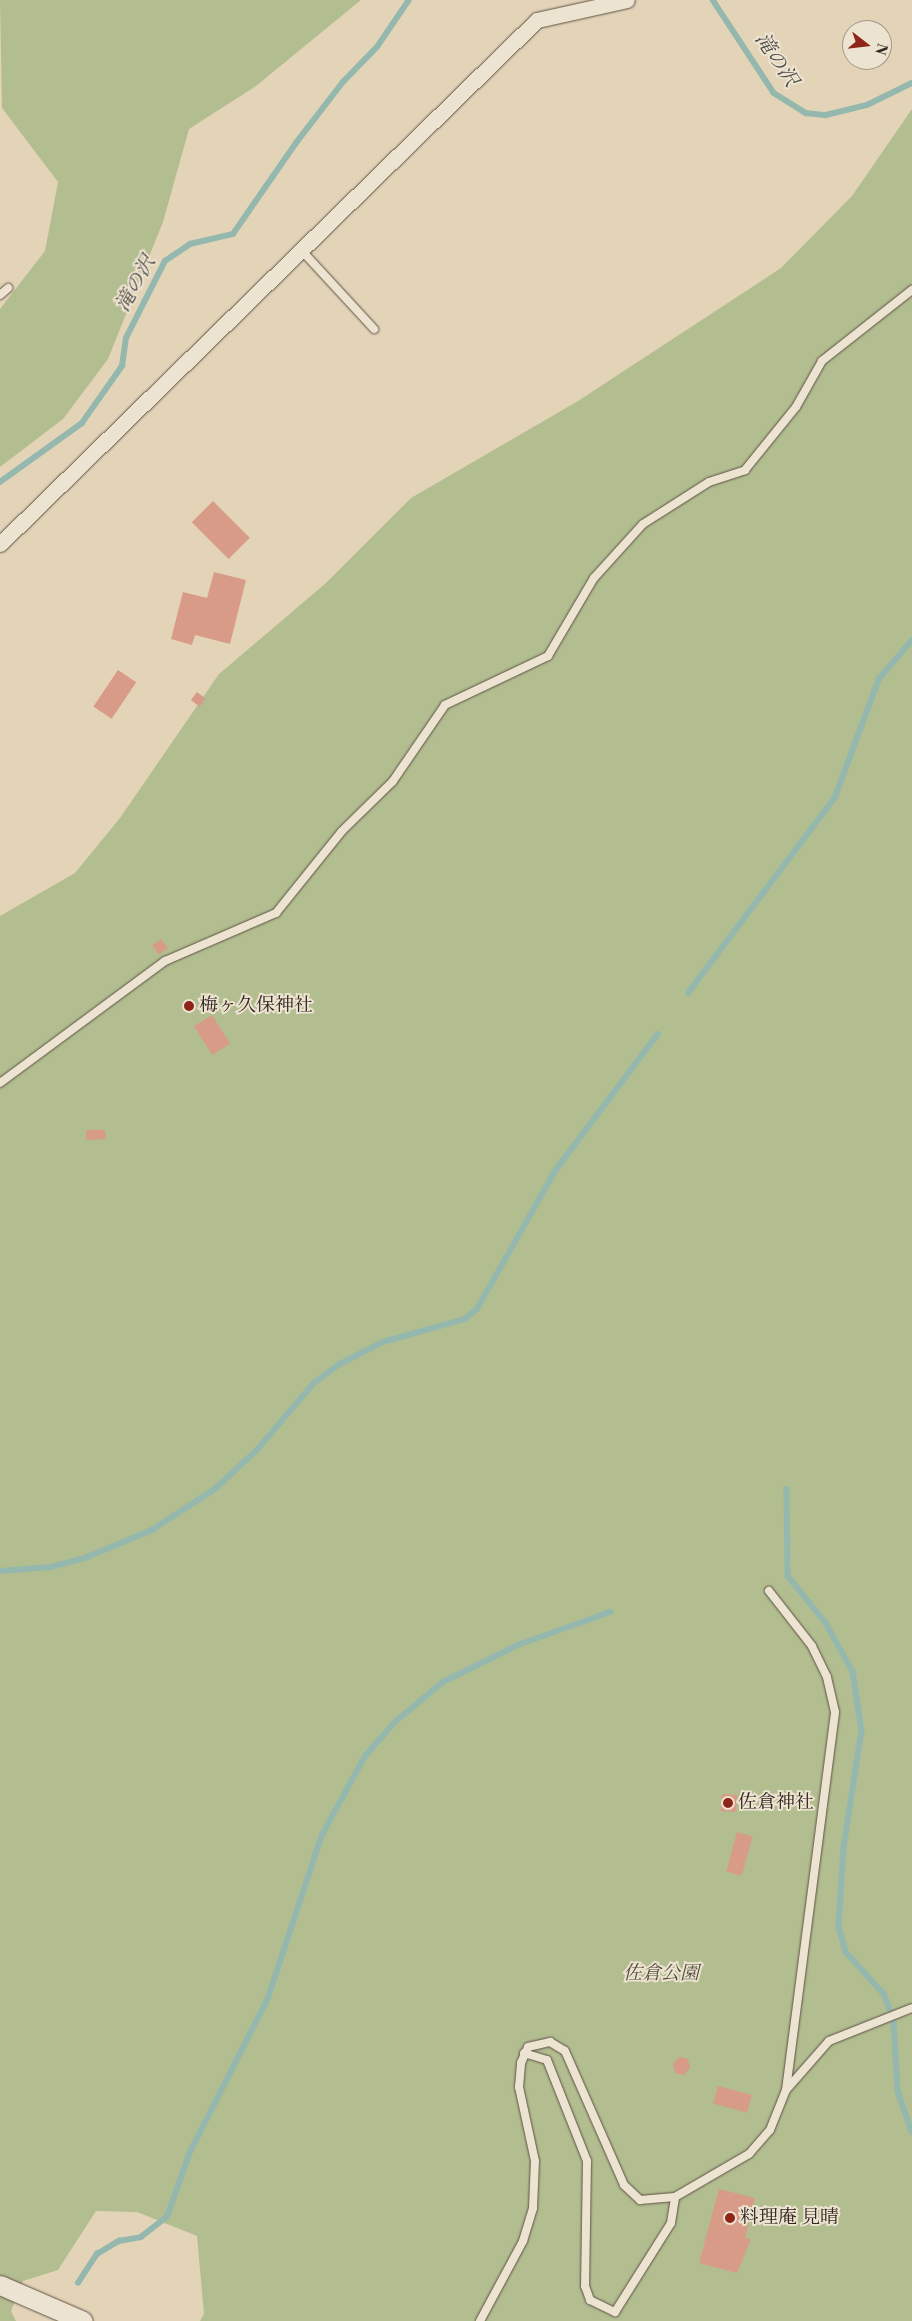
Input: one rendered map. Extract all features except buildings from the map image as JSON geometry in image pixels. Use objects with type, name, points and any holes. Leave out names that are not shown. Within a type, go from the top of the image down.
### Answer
[{"type":"street","points":[[0,544],[303,252],[537,20],[627,0]]},
{"type":"street","points":[[0,2285],[83,2321]]},
{"type":"lane","points":[[303,252],[374,329]]},
{"type":"lane","points":[[0,287],[8,288],[0,295]]},
{"type":"lane","points":[[0,1083],[165,961],[276,913],[342,830],[393,781],[445,705],[548,656],[594,578],[643,524],[709,482],[745,470],[796,407],[822,361],[912,290]]},
{"type":"lane","points":[[480,2321],[522,2241],[533,2208],[535,2161],[519,2087],[524,2053],[538,2042],[557,2045],[565,2052],[624,2185],[640,2200],[675,2197],[749,2154],[770,2130],[786,2090],[834,1744],[834,1712],[827,1677],[812,1646],[769,1591]]},
{"type":"lane","points":[[786,2090],[829,2041],[912,2008]]},
{"type":"lane","points":[[524,2053],[547,2060],[586,2161],[585,2286],[590,2300],[615,2312],[671,2223],[675,2197]]},
{"type":"green space","points":[[0,0],[361,0],[256,86],[189,129],[163,222],[108,359],[63,419],[0,467],[0,309],[45,251],[58,182],[2,108]]},
{"type":"green space","name":"佐倉公園","points":[[912,109],[912,2321],[200,2321],[204,2314],[197,2236],[137,2212],[96,2211],[58,2270],[23,2281],[11,2311],[16,2321],[0,2321],[0,916],[75,873],[120,818],[219,674],[326,583],[411,498],[578,401],[781,268],[852,196]]},
{"type":"waterway","name":"滝の沢","points":[[0,482],[82,423],[122,366],[126,338],[165,261],[190,244],[233,234],[296,143],[343,82],[377,47],[409,0]]},
{"type":"waterway","name":"滝の沢","points":[[713,0],[774,93],[806,113],[826,115],[867,105],[912,83]]},
{"type":"waterway","points":[[688,993],[835,797],[879,679],[912,640]]},
{"type":"waterway","points":[[0,1571],[51,1567],[85,1558],[152,1530],[215,1489],[257,1450],[313,1384],[340,1364],[383,1342],[465,1319],[477,1309],[555,1171],[658,1034]]},
{"type":"waterway","points":[[787,1489],[788,1576],[826,1623],[853,1672],[862,1731],[844,1847],[839,1927],[846,1952],[884,1994],[890,2009]]},
{"type":"waterway","points":[[78,2283],[97,2254],[119,2241],[141,2237],[167,2217],[190,2152],[268,1998],[322,1835],[365,1756],[396,1721],[443,1682],[518,1645],[610,1612]]},
{"type":"waterway","points":[[894,2021],[898,2091],[912,2132]]},
{"type":"place","name":"梅ヶ久保神社","points":[[189,1006]]},
{"type":"place","name":"佐倉神社","points":[[728,1803]]},
{"type":"place","name":"料理庵 見晴","points":[[730,2218]]}]
